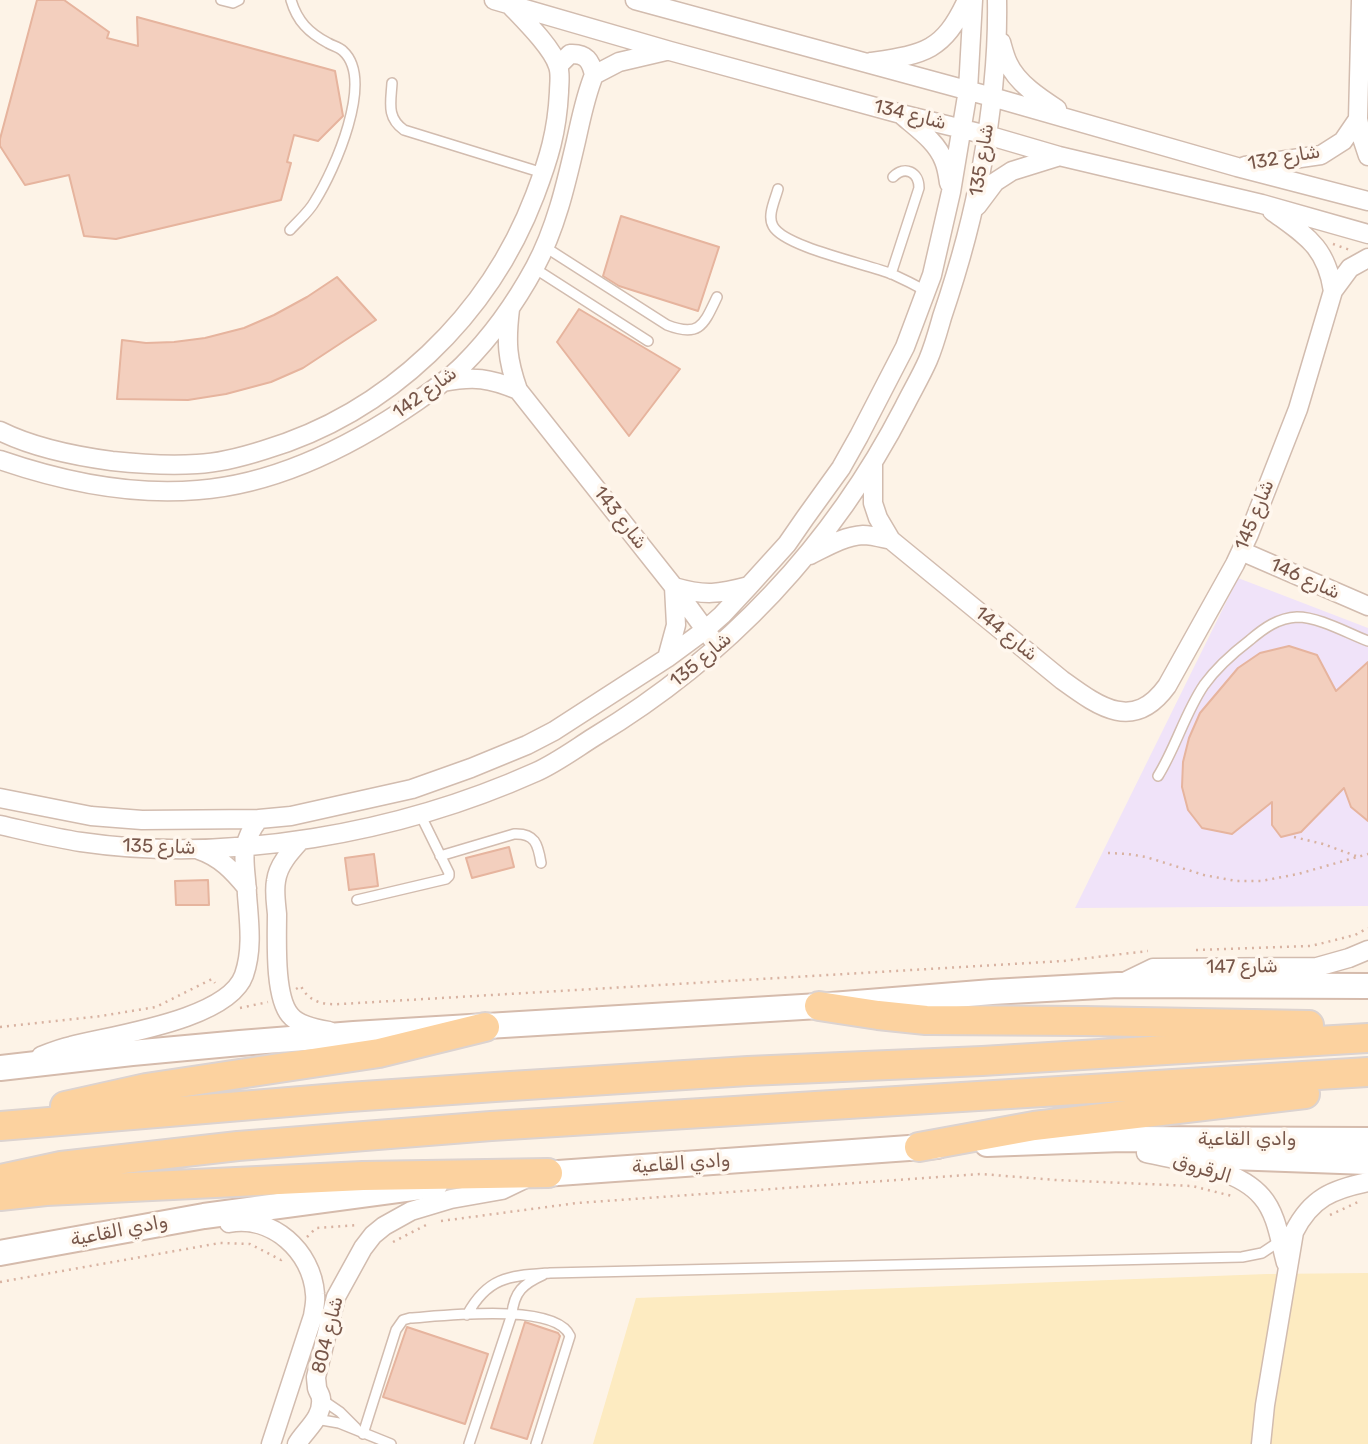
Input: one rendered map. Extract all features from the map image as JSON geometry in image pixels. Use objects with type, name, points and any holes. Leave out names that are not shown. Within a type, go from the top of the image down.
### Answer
[{"type":"main road","points":[[820,1006],[926,1020],[1280,1024],[1368,1029]]},
{"type":"main road","points":[[0,1124],[146,1088],[379,1053],[485,1027]]},
{"type":"main road","points":[[0,1124],[349,1097],[748,1071],[982,1061],[1368,1038]]},
{"type":"main road","points":[[0,1179],[61,1166],[238,1146],[386,1134],[1368,1072]]},
{"type":"main road","points":[[919,1147],[1034,1126],[1368,1086]]},
{"type":"main road","points":[[0,1196],[46,1191],[363,1175],[541,1173]]},
{"type":"street","name":"شارع 134","points":[[635,0],[1368,201]]},
{"type":"street","points":[[864,63],[908,56],[937,44],[952,29],[967,0]]},
{"type":"street","name":"شارع 135","points":[[0,798],[91,816],[130,819],[258,819],[291,816],[412,789],[471,768],[554,731],[667,659],[705,630],[787,544],[847,457],[905,347],[932,275],[951,192],[968,90],[974,0]]},
{"type":"street","name":"شارع 135","points":[[0,825],[81,842],[196,849],[244,847],[360,830],[484,793],[540,770],[652,700],[718,648],[807,557],[873,464],[928,359],[975,209],[992,97],[997,0]]},
{"type":"street","points":[[1361,0],[1358,119],[1368,156]]},
{"type":"street","name":"شارع 134","points":[[502,2],[901,114],[1059,156],[1262,204],[1368,234]]},
{"type":"street","points":[[502,2],[544,42],[558,66],[570,54],[578,53],[591,63],[594,75],[619,62],[670,51]]},
{"type":"street","points":[[997,32],[1012,72],[1039,98],[1078,122]]},
{"type":"street","name":"شارع 142","points":[[0,431],[42,447],[88,458],[140,464],[198,464],[236,458],[286,443],[326,426],[375,399],[438,346],[503,262],[517,236],[550,155],[555,132],[558,66]]},
{"type":"street","name":"شارع 142","points":[[0,460],[34,472],[84,484],[138,491],[198,490],[242,483],[295,468],[336,450],[386,422],[463,365],[510,309],[545,247],[561,201],[585,100],[594,75]]},
{"type":"street","points":[[901,114],[939,151],[945,162],[951,192]]},
{"type":"street","name":"شارع 132","points":[[1237,167],[1321,155],[1343,141],[1358,119]]},
{"type":"street","points":[[975,209],[995,182],[1012,171],[1059,156]]},
{"type":"street","points":[[1262,204],[1304,234],[1317,248],[1330,272],[1333,291]]},
{"type":"street","name":"شارع 145","points":[[1131,712],[1159,697],[1167,686],[1241,551],[1298,409],[1333,291],[1350,268],[1366,259]]},
{"type":"street","name":"شارع 143","points":[[510,309],[508,349],[510,366],[519,390],[674,587],[718,648]]},
{"type":"street","points":[[443,382],[465,378],[484,379],[519,390]]},
{"type":"street","name":"شارع 144","points":[[873,464],[873,503],[891,540],[1073,687],[1100,705],[1112,710],[1131,712]]},
{"type":"street","points":[[807,557],[849,537],[864,535],[891,540]]},
{"type":"street","name":"شارع 146","points":[[1241,551],[1368,606]]},
{"type":"street","points":[[667,659],[676,625],[674,587],[706,594],[723,593],[749,586]]},
{"type":"street","points":[[4,1067],[69,1046],[132,1033],[186,1017],[213,1006],[237,988],[244,975],[250,945],[244,847],[249,831],[258,819]]},
{"type":"street","points":[[301,840],[286,856],[276,880],[278,969],[282,996],[290,1016],[297,1021],[321,1029],[354,1034]]},
{"type":"street","points":[[196,849],[225,863],[247,888]]},
{"type":"street","name":"شارع 147","points":[[1118,985],[1153,968],[1317,967],[1368,950]]},
{"type":"street","points":[[4,1067],[354,1034],[820,1006],[992,992],[1118,985],[1368,986]]},
{"type":"street","name":"وادي القاعية","points":[[0,1253],[279,1205],[541,1173],[919,1147],[1122,1139],[1368,1140]]},
{"type":"street","points":[[1020,1143],[1225,1158],[1368,1162]]},
{"type":"street","name":"الرقروق","points":[[1146,1153],[1215,1170],[1244,1182],[1262,1197],[1277,1224],[1287,1267]]},
{"type":"street","name":"شارع 804","points":[[297,1444],[304,1431],[316,1419],[321,1399],[316,1377],[336,1297],[373,1235],[411,1211],[451,1199],[502,1190],[541,1173]]},
{"type":"street","name":"الرقروق","points":[[1261,1444],[1294,1232],[1301,1218],[1324,1196],[1338,1189],[1368,1182]]},
{"type":"street","name":"شارع 804","points":[[157,1224],[183,1230],[247,1221],[256,1223],[282,1235],[296,1248],[304,1261],[312,1278],[315,1295],[313,1316],[271,1444]]},
{"type":"lane","points":[[221,0],[233,3],[239,0]]},
{"type":"lane","points":[[290,230],[314,204],[342,146],[352,112],[355,81],[351,61],[342,50],[311,33],[300,22],[291,0]]},
{"type":"lane","points":[[392,83],[392,117],[404,130],[543,173]]},
{"type":"lane","points":[[891,274],[919,187],[916,175],[909,171],[902,171],[893,177]]},
{"type":"lane","points":[[778,189],[771,216],[772,225],[778,232],[802,245],[891,274],[926,291]]},
{"type":"lane","points":[[545,247],[667,325],[678,329],[688,331],[698,328],[705,322],[717,297]]},
{"type":"lane","points":[[534,268],[648,341]]},
{"type":"lane","points":[[1158,776],[1204,685],[1225,660],[1273,622],[1299,617],[1314,620],[1368,641]]},
{"type":"lane","points":[[357,900],[446,879],[449,876],[420,814]]},
{"type":"lane","points":[[440,856],[522,834],[535,841],[541,863]]},
{"type":"lane","points":[[467,1315],[476,1299],[492,1284],[520,1276],[550,1272],[1242,1258],[1262,1253],[1280,1241]]},
{"type":"lane","points":[[468,1444],[512,1314],[513,1303],[519,1292],[533,1280],[550,1272]]},
{"type":"lane","points":[[363,1434],[403,1320],[512,1314],[537,1317],[559,1324],[569,1336],[536,1444]]},
{"type":"lane","points":[[321,1399],[340,1412],[363,1434]]},
{"type":"lane","points":[[316,1419],[340,1423],[391,1444]]},
{"type":"path","points":[[1317,248],[1328,243],[1360,253],[1366,259]]},
{"type":"path","points":[[1294,837],[1356,856]]},
{"type":"path","points":[[1108,853],[1146,857],[1204,875],[1236,881],[1261,881],[1298,874],[1368,854]]},
{"type":"path","points":[[1189,950],[1311,946],[1355,935],[1368,928]]},
{"type":"path","points":[[0,1027],[156,1007],[212,979],[235,1009],[266,1003],[301,986],[305,993],[319,1003],[330,1005],[1063,961],[1148,951]]},
{"type":"path","points":[[0,1282],[220,1243],[250,1244],[281,1260],[316,1228],[361,1225],[383,1247],[434,1222],[577,1203],[981,1174],[1192,1186],[1232,1196]]},
{"type":"shaded area","points":[[1238,578],[1368,628],[1368,906],[1075,908]]},
{"type":"sand","points":[[1368,1273],[1368,1444],[593,1444],[636,1298],[1267,1274]]},
{"type":"building","points":[[37,0],[64,0],[109,32],[107,38],[138,46],[137,17],[335,71],[343,116],[318,141],[294,135],[287,162],[291,163],[281,200],[116,239],[84,236],[69,175],[25,185],[0,146]]},
{"type":"building","points":[[621,216],[719,247],[698,311],[619,286],[603,276]]},
{"type":"building","points":[[337,277],[376,320],[303,368],[271,382],[226,394],[188,400],[117,399],[122,340],[174,342],[205,338],[244,328],[307,297]]},
{"type":"building","points":[[579,309],[680,369],[629,436],[557,342]]},
{"type":"building","points":[[1289,646],[1317,655],[1336,691],[1368,662],[1368,821],[1351,807],[1344,788],[1301,832],[1281,837],[1272,825],[1272,802],[1232,834],[1202,828],[1188,810],[1182,787],[1183,762],[1189,738],[1200,713],[1238,668],[1260,653]]},
{"type":"building","points":[[509,847],[514,867],[472,878],[466,858]]},
{"type":"building","points":[[374,854],[378,886],[349,890],[345,858]]},
{"type":"building","points":[[208,880],[209,905],[176,905],[175,881]]},
{"type":"building","points":[[525,1322],[560,1336],[527,1439],[491,1428]]},
{"type":"building","points":[[407,1327],[488,1354],[465,1424],[383,1397]]}]
